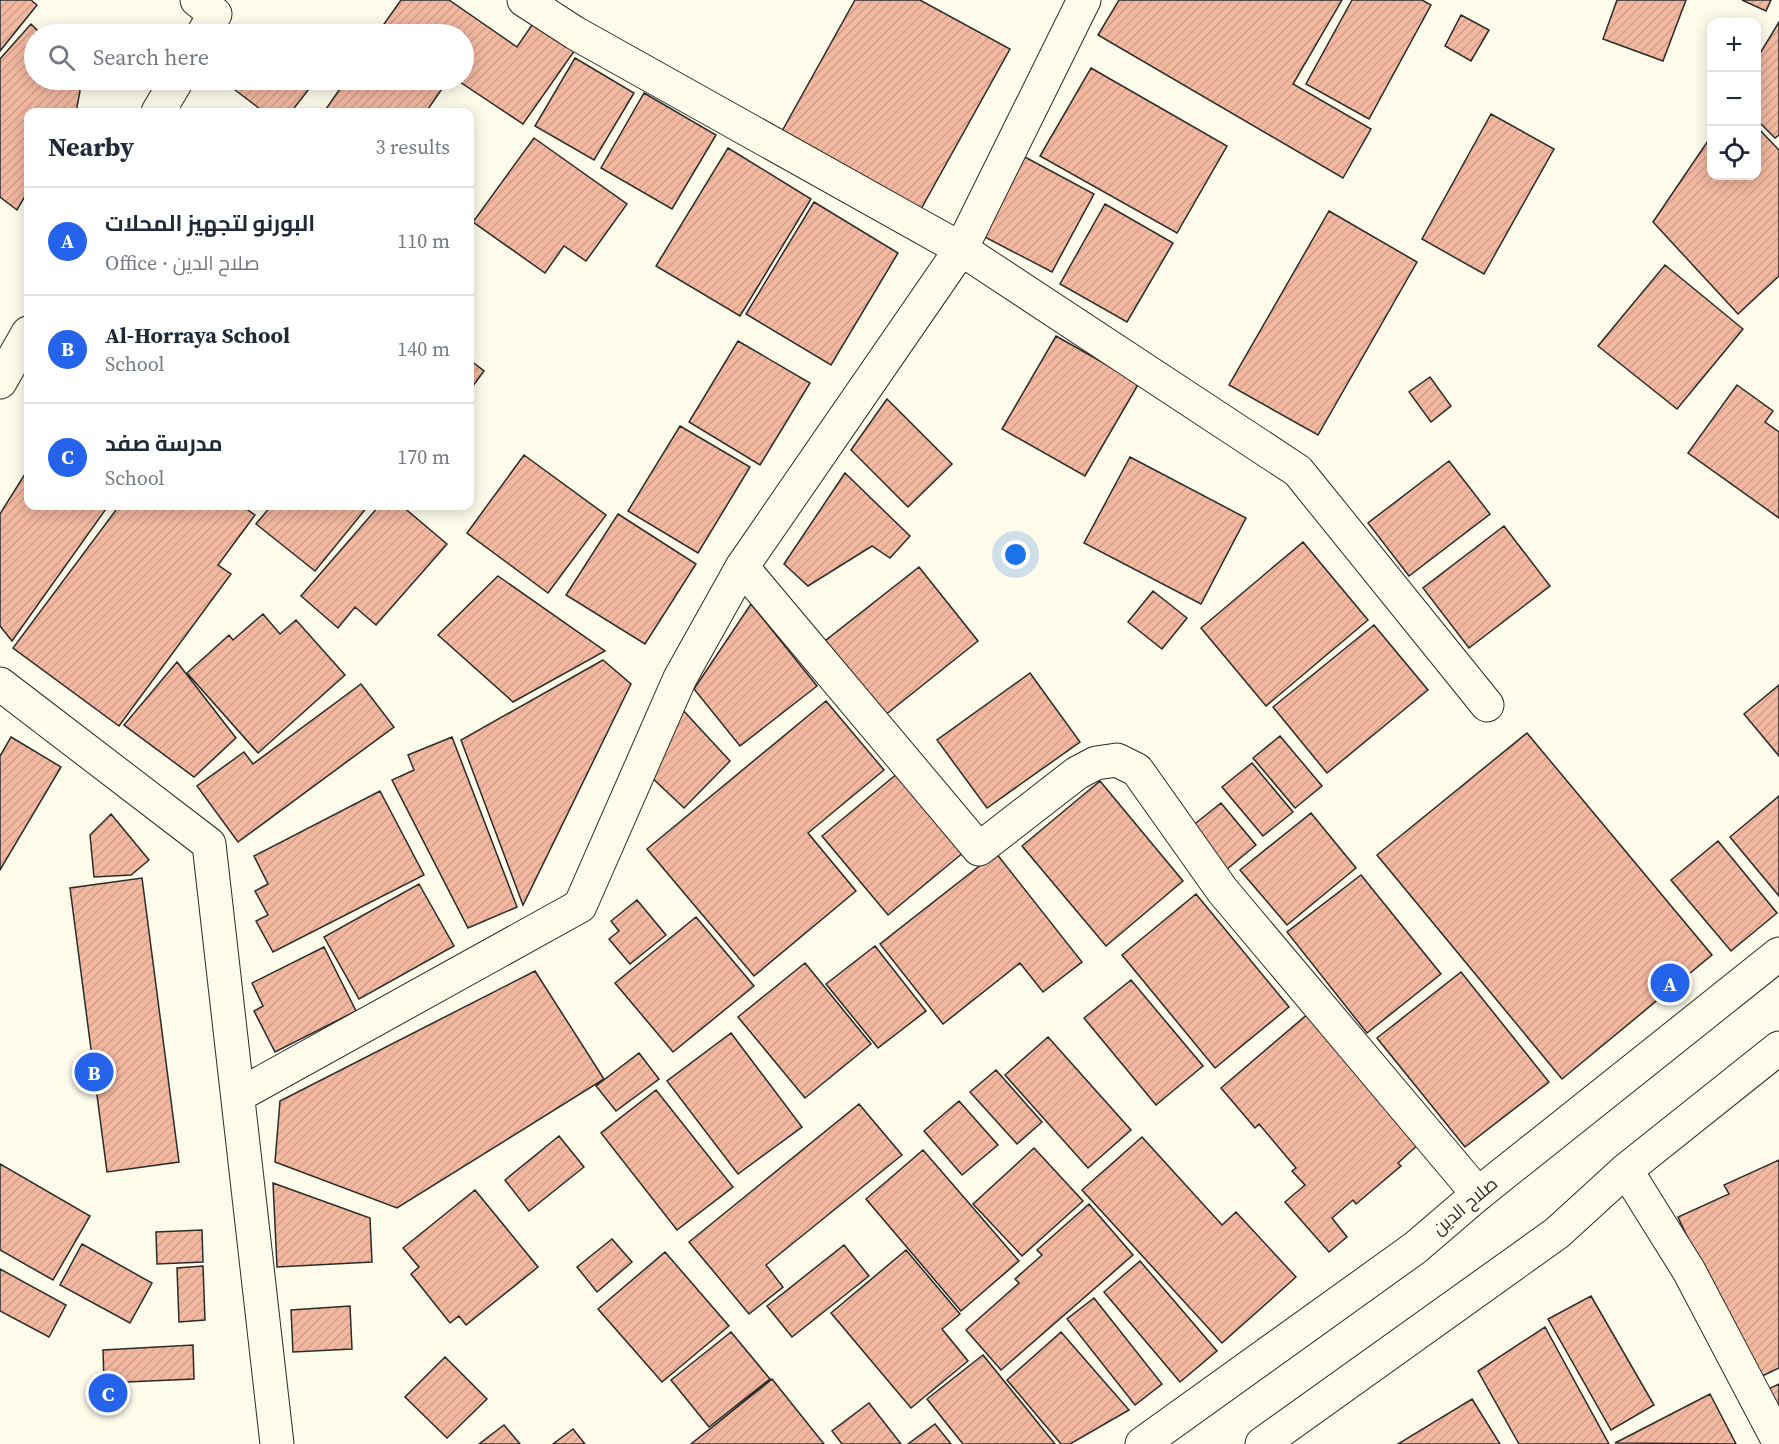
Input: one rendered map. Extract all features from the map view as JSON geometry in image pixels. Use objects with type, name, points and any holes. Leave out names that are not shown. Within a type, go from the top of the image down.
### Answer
[{"type":"main road","points":[[524,0],[575,33],[961,249],[1298,471],[1486,705]]},
{"type":"main road","points":[[239,1095],[580,906],[680,678],[742,567],[961,249],[1084,0]]},
{"type":"main road","points":[[160,108],[171,90]]},
{"type":"main road","points":[[0,382],[24,340]]},
{"type":"main road","points":[[742,567],[979,849],[1077,772],[1096,763],[1117,760],[1137,770],[1222,890],[1478,1194]]},
{"type":"main road","points":[[0,684],[209,844],[277,1444]]},
{"type":"main road","name":"صلاح الدين","points":[[1142,1444],[1414,1248],[1478,1194],[1779,954]]},
{"type":"main road","points":[[1262,1444],[1557,1233],[1626,1170],[1779,1048]]},
{"type":"main road","points":[[1626,1170],[1689,1271],[1779,1442]]},
{"type":"building","points":[[0,0],[31,0],[37,5],[0,51]]},
{"type":"building","points":[[401,0],[449,0],[517,47],[534,22],[575,50],[523,124],[472,90],[474,90],[474,24],[384,24]]},
{"type":"building","points":[[855,0],[920,0],[1010,49],[921,209],[781,133]]},
{"type":"building","points":[[1119,0],[1342,0],[1293,84],[1371,129],[1343,178],[1098,35]]},
{"type":"building","points":[[1352,0],[1422,0],[1431,5],[1369,119],[1306,84]]},
{"type":"building","points":[[1617,0],[1686,0],[1663,61],[1603,39]]},
{"type":"building","points":[[1742,0],[1771,0],[1766,11]]},
{"type":"building","points":[[1461,15],[1489,30],[1471,61],[1445,46]]},
{"type":"building","points":[[1779,22],[1779,135],[1775,138],[1761,124],[1761,52]]},
{"type":"building","points":[[24,32],[24,90],[80,91],[77,108],[24,108],[24,198],[17,210],[0,197],[0,59]]},
{"type":"building","points":[[575,58],[634,93],[594,160],[535,126]]},
{"type":"building","points":[[1091,68],[1227,146],[1177,233],[1040,156]]},
{"type":"building","points":[[235,90],[308,90],[294,108],[259,108]]},
{"type":"building","points":[[339,90],[441,90],[429,108],[327,108]]},
{"type":"building","points":[[644,93],[716,135],[672,209],[601,168]]},
{"type":"building","points":[[1491,114],[1554,149],[1484,274],[1422,239]]},
{"type":"building","points":[[1761,131],[1779,150],[1779,276],[1738,314],[1653,222],[1707,142],[1707,180],[1761,180]]},
{"type":"building","points":[[534,138],[627,204],[586,261],[564,246],[545,273],[474,221]]},
{"type":"building","points":[[728,148],[811,199],[740,316],[656,266]]},
{"type":"building","points":[[1023,156],[1094,194],[1052,272],[981,235]]},
{"type":"building","points":[[814,202],[898,253],[831,365],[746,314]]},
{"type":"building","points":[[1105,204],[1173,243],[1127,322],[1060,284]]},
{"type":"building","points":[[1329,211],[1417,262],[1318,435],[1229,385]]},
{"type":"building","points":[[1665,265],[1743,329],[1677,409],[1598,346]]},
{"type":"building","points":[[1056,336],[1139,383],[1085,476],[1002,429]]},
{"type":"building","points":[[738,341],[810,383],[760,465],[689,422]]},
{"type":"building","points":[[474,363],[484,371],[474,385]]},
{"type":"building","points":[[1430,377],[1451,406],[1431,422],[1409,392]]},
{"type":"building","points":[[1737,385],[1773,411],[1765,422],[1779,432],[1779,518],[1688,453]]},
{"type":"building","points":[[887,399],[952,464],[908,507],[851,450]]},
{"type":"building","points":[[680,426],[750,467],[698,553],[628,511]]},
{"type":"building","points":[[524,455],[606,515],[548,593],[467,533]]},
{"type":"building","points":[[1130,457],[1246,518],[1201,604],[1084,543]]},
{"type":"building","points":[[1449,461],[1490,514],[1409,576],[1368,523]]},
{"type":"building","points":[[845,473],[910,536],[890,558],[872,546],[808,586],[784,564]]},
{"type":"building","points":[[24,475],[24,510],[105,510],[12,641],[0,626],[0,514]]},
{"type":"building","points":[[116,510],[248,510],[255,515],[218,565],[231,574],[119,726],[13,648]]},
{"type":"building","points":[[268,510],[365,510],[315,571],[256,524]]},
{"type":"building","points":[[376,510],[407,510],[447,544],[376,625],[355,607],[338,628],[301,596]]},
{"type":"building","points":[[618,514],[696,564],[645,644],[566,595]]},
{"type":"building","points":[[1504,526],[1550,586],[1469,648],[1423,588]]},
{"type":"building","points":[[1303,542],[1368,620],[1266,706],[1201,628]]},
{"type":"building","points":[[919,567],[978,641],[884,716],[825,641]]},
{"type":"building","points":[[498,576],[605,651],[513,702],[438,635]]},
{"type":"building","points":[[1153,591],[1187,618],[1162,649],[1128,622]]},
{"type":"building","points":[[751,604],[817,686],[740,746],[694,689]]},
{"type":"building","points":[[263,614],[280,634],[296,620],[345,675],[258,753],[187,673],[229,635],[233,640]]},
{"type":"building","points":[[1374,625],[1428,690],[1327,773],[1273,707]]},
{"type":"building","points":[[603,660],[631,684],[523,905],[461,740]]},
{"type":"building","points":[[177,662],[236,738],[194,777],[124,725]]},
{"type":"building","points":[[1030,673],[1080,742],[987,808],[937,740]]},
{"type":"building","points":[[361,684],[394,727],[238,842],[197,786],[244,752],[253,764]]},
{"type":"building","points":[[1779,685],[1779,756],[1744,714]]},
{"type":"building","points":[[826,701],[884,770],[808,833],[856,891],[754,976],[647,849]]},
{"type":"building","points":[[681,708],[730,761],[684,808],[647,773]]},
{"type":"building","points":[[1527,733],[1712,955],[1562,1079],[1377,855]]},
{"type":"building","points":[[1280,736],[1322,786],[1295,808],[1253,758]]},
{"type":"building","points":[[11,737],[61,767],[0,870],[0,756]]},
{"type":"building","points":[[452,737],[517,907],[468,928],[392,780],[414,770],[408,755]]},
{"type":"building","points":[[1252,763],[1293,812],[1263,836],[1222,787]]},
{"type":"building","points":[[904,768],[970,847],[888,915],[822,836]]},
{"type":"building","points":[[1100,781],[1183,881],[1106,946],[1022,846]]},
{"type":"building","points":[[380,791],[424,875],[273,952],[256,921],[268,915],[255,891],[268,884],[254,856]]},
{"type":"building","points":[[1779,796],[1779,896],[1730,837]]},
{"type":"building","points":[[1221,803],[1256,845],[1226,870],[1191,827]]},
{"type":"building","points":[[1311,813],[1356,868],[1287,925],[1240,870]]},
{"type":"building","points":[[111,814],[149,860],[131,875],[94,877],[90,835]]},
{"type":"building","points":[[1718,841],[1777,913],[1731,951],[1671,880]]},
{"type":"building","points":[[996,853],[1082,962],[1043,992],[1020,963],[943,1024],[880,944]]},
{"type":"building","points":[[1361,875],[1441,974],[1367,1033],[1287,932]]},
{"type":"building","points":[[142,878],[179,1162],[107,1172],[70,888]]},
{"type":"building","points":[[419,884],[454,946],[359,999],[324,937]]},
{"type":"building","points":[[1196,894],[1289,1007],[1215,1068],[1122,955]]},
{"type":"building","points":[[637,900],[666,935],[630,964],[609,939],[619,931],[611,921]]},
{"type":"building","points":[[696,917],[754,986],[673,1052],[615,983]]},
{"type":"building","points":[[875,946],[926,1011],[878,1048],[826,984]]},
{"type":"building","points":[[324,947],[356,1011],[275,1052],[254,1011],[263,1006],[252,983]]},
{"type":"building","points":[[805,963],[871,1044],[805,1098],[738,1017]]},
{"type":"building","points":[[535,971],[604,1079],[397,1208],[275,1162],[280,1101]]},
{"type":"building","points":[[1461,972],[1549,1082],[1465,1147],[1377,1038]]},
{"type":"building","points":[[1131,980],[1203,1066],[1156,1105],[1084,1018]]},
{"type":"building","points":[[1310,1012],[1422,1141],[1398,1163],[1401,1166],[1356,1204],[1353,1200],[1332,1218],[1347,1237],[1329,1252],[1285,1202],[1305,1185],[1292,1171],[1296,1168],[1259,1124],[1255,1128],[1221,1088]]},
{"type":"building","points":[[731,1033],[802,1127],[738,1174],[667,1081]]},
{"type":"building","points":[[1048,1037],[1131,1130],[1088,1168],[1005,1075]]},
{"type":"building","points":[[639,1053],[659,1079],[616,1111],[596,1086]]},
{"type":"building","points":[[996,1070],[1042,1122],[1017,1144],[970,1092]]},
{"type":"building","points":[[656,1090],[733,1187],[677,1230],[601,1133]]},
{"type":"building","points":[[959,1101],[998,1145],[962,1175],[924,1131]]},
{"type":"building","points":[[859,1104],[902,1155],[766,1265],[783,1287],[749,1314],[689,1242]]},
{"type":"building","points":[[559,1136],[584,1167],[529,1211],[505,1180]]},
{"type":"building","points":[[1142,1137],[1222,1225],[1236,1212],[1296,1277],[1222,1343],[1082,1190]]},
{"type":"building","points":[[1034,1148],[1083,1201],[1022,1256],[973,1204]]},
{"type":"building","points":[[923,1150],[1019,1261],[961,1311],[866,1199]]},
{"type":"building","points":[[1779,1160],[1779,1368],[1754,1380],[1678,1217],[1729,1194],[1724,1185]]},
{"type":"building","points":[[0,1164],[90,1216],[53,1280],[0,1250]]},
{"type":"building","points":[[273,1183],[370,1218],[372,1262],[277,1267]]},
{"type":"building","points":[[475,1190],[538,1267],[466,1325],[459,1316],[450,1323],[411,1274],[419,1267],[403,1248]]},
{"type":"building","points":[[1089,1204],[1133,1255],[1001,1370],[966,1330],[1019,1283],[1015,1279],[1042,1255],[1037,1250]]},
{"type":"building","points":[[202,1230],[203,1262],[157,1264],[156,1232]]},
{"type":"building","points":[[612,1239],[632,1262],[597,1292],[577,1267]]},
{"type":"building","points":[[82,1244],[152,1283],[130,1323],[60,1285]]},
{"type":"building","points":[[844,1245],[869,1276],[792,1337],[767,1306]]},
{"type":"building","points":[[906,1250],[960,1314],[942,1329],[968,1361],[911,1408],[831,1313]]},
{"type":"building","points":[[665,1252],[729,1326],[662,1382],[598,1309]]},
{"type":"building","points":[[1140,1261],[1217,1351],[1180,1382],[1104,1292]]},
{"type":"building","points":[[203,1266],[205,1320],[179,1322],[177,1268]]},
{"type":"building","points":[[0,1269],[66,1305],[49,1337],[0,1311]]},
{"type":"building","points":[[1591,1296],[1654,1405],[1611,1430],[1548,1319]]},
{"type":"building","points":[[1094,1298],[1162,1384],[1135,1405],[1067,1319]]},
{"type":"building","points":[[350,1306],[352,1349],[293,1352],[291,1310]]},
{"type":"building","points":[[1545,1327],[1609,1444],[1519,1444],[1478,1371]]},
{"type":"building","points":[[731,1332],[770,1379],[709,1427],[671,1380]]},
{"type":"building","points":[[1061,1332],[1129,1410],[1070,1444],[1061,1444],[1007,1380]]},
{"type":"building","points":[[193,1345],[194,1379],[104,1383],[103,1350]]},
{"type":"building","points":[[983,1355],[1055,1444],[963,1444],[927,1399]]},
{"type":"building","points":[[445,1357],[487,1399],[447,1438],[405,1397]]},
{"type":"building","points":[[772,1379],[824,1444],[691,1444]]},
{"type":"building","points":[[1779,1384],[1779,1416],[1766,1390]]},
{"type":"building","points":[[1710,1394],[1736,1444],[1615,1443]]},
{"type":"building","points":[[1472,1399],[1500,1444],[1398,1444]]},
{"type":"building","points":[[869,1403],[901,1444],[842,1444],[832,1431]]},
{"type":"building","points":[[935,1424],[951,1444],[908,1444]]},
{"type":"building","points":[[504,1425],[520,1444],[479,1444]]},
{"type":"building","points":[[573,1429],[585,1444],[553,1444]]},
{"type":"place","name":"البورنو لتجهيز المحلات","points":[[1670,983]]},
{"type":"place","name":"Al-Horraya School","points":[[94,1072]]},
{"type":"place","name":"مدرسة صفد","points":[[108,1393]]}]
